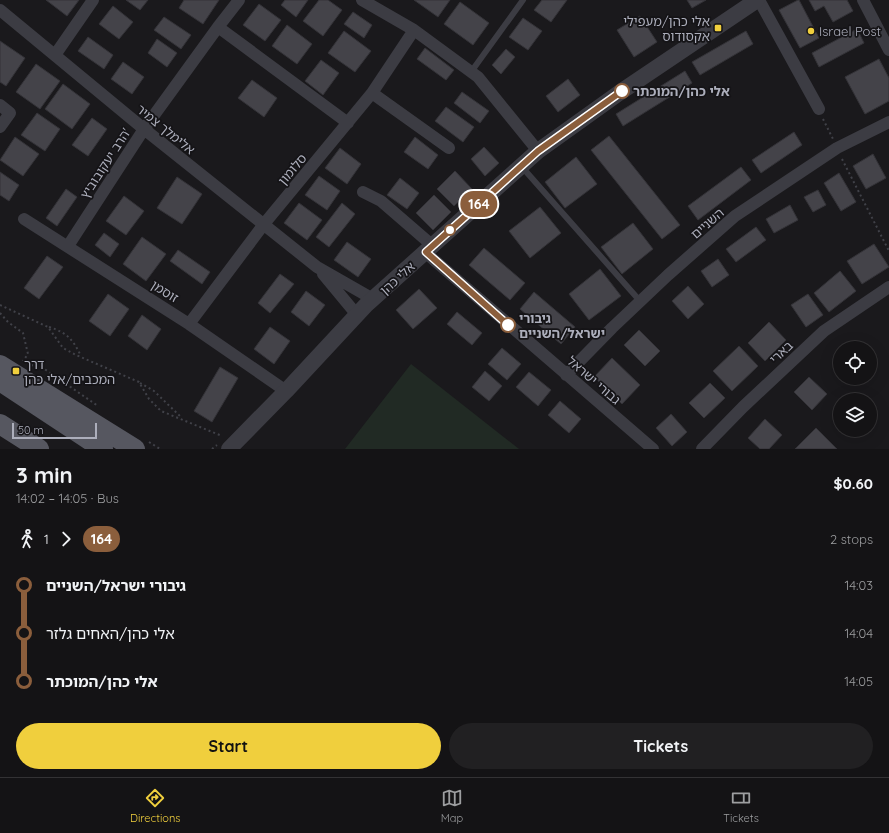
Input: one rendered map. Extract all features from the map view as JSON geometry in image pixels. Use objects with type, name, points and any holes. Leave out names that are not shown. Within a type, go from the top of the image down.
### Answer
[{"type":"main road","points":[[0,365],[135,449]]},
{"type":"main road","points":[[0,382],[90,447]]},
{"type":"main road","points":[[0,424],[39,449]]},
{"type":"street","points":[[55,55],[93,0]]},
{"type":"street","name":"הרב יעקובוביץ'","points":[[68,246],[144,129],[239,0]]},
{"type":"street","points":[[362,0],[414,30],[478,77],[538,151]]},
{"type":"street","points":[[758,0],[819,109]]},
{"type":"street","name":"אלי כהן","points":[[232,446],[373,299],[538,151],[619,93],[758,0]]},
{"type":"street","points":[[863,0],[889,50]]},
{"type":"street","name":"אלימלך צמיר","points":[[0,10],[144,129],[317,266],[373,299]]},
{"type":"street","points":[[218,27],[348,123]]},
{"type":"street","name":"סלומון","points":[[190,324],[264,224],[372,93],[414,30]]},
{"type":"street","points":[[372,93],[449,148]]},
{"type":"street","points":[[0,106],[10,113],[0,127]]},
{"type":"street","name":"השניים","points":[[566,375],[640,301],[736,216],[837,148],[889,122]]},
{"type":"street","name":"גבורי ישראל","points":[[363,192],[381,201],[429,249],[566,375],[653,449]]},
{"type":"street","name":"זוסמן","points":[[24,219],[190,324],[286,391]]},
{"type":"street","name":"אלימלך צמיר","points":[[317,266],[357,315]]},
{"type":"street","name":"בארי","points":[[702,449],[743,407],[824,331],[889,287]]},
{"type":"lane","points":[[471,72],[522,0]]},
{"type":"lane","points":[[521,166],[640,301]]},
{"type":"path","points":[[819,109],[889,251]]},
{"type":"path","points":[[0,305],[48,327],[61,331],[73,340],[82,358]]},
{"type":"path","points":[[0,313],[8,322],[23,333],[28,354],[22,362]]},
{"type":"path","points":[[48,327],[64,348],[82,358],[139,382],[170,405],[184,420]]},
{"type":"path","points":[[139,382],[149,398],[161,410],[211,430],[232,446]]},
{"type":"shaded area","points":[[411,364],[519,449],[345,449]]},
{"type":"building","points":[[46,0],[79,0],[67,16]]},
{"type":"building","points":[[126,0],[148,0],[140,10]]},
{"type":"building","points":[[184,0],[219,0],[203,24],[179,8]]},
{"type":"building","points":[[285,0],[308,0],[296,17],[281,5]]},
{"type":"building","points":[[319,0],[328,0],[342,10],[323,36],[303,21]]},
{"type":"building","points":[[414,0],[450,0],[438,17]]},
{"type":"building","points":[[542,0],[567,0],[551,22],[534,10]]},
{"type":"building","points":[[687,0],[706,0],[692,8]]},
{"type":"building","points":[[798,0],[819,38],[800,48],[779,10]]},
{"type":"building","points":[[809,0],[847,0],[853,11],[833,22],[824,6],[815,11]]},
{"type":"building","points":[[460,2],[489,23],[473,45],[444,24]]},
{"type":"building","points":[[259,4],[281,20],[265,41],[243,25]]},
{"type":"building","points":[[113,6],[133,22],[119,39],[99,24]]},
{"type":"building","points":[[353,12],[372,25],[364,38],[344,24]]},
{"type":"building","points":[[640,16],[657,42],[634,57],[617,30]]},
{"type":"building","points":[[164,17],[191,35],[181,49],[154,30]]},
{"type":"building","points":[[523,18],[542,31],[528,50],[509,37]]},
{"type":"building","points":[[287,25],[312,44],[297,64],[272,46]]},
{"type":"building","points":[[857,29],[864,43],[819,67],[812,53]]},
{"type":"building","points":[[344,31],[371,51],[355,72],[328,53]]},
{"type":"building","points":[[746,31],[753,44],[700,75],[692,62]]},
{"type":"building","points":[[88,37],[113,55],[104,69],[78,51]]},
{"type":"building","points":[[157,39],[177,53],[167,67],[148,53]]},
{"type":"building","points":[[0,41],[25,58],[6,86],[0,82]]},
{"type":"building","points":[[425,48],[454,70],[446,80],[417,59]]},
{"type":"building","points":[[506,49],[515,57],[501,74],[492,65]]},
{"type":"building","points":[[879,59],[889,78],[889,101],[865,114],[845,77]]},
{"type":"building","points":[[321,60],[339,73],[323,95],[305,81]]},
{"type":"building","points":[[123,62],[144,77],[132,94],[111,79]]},
{"type":"building","points":[[36,64],[60,81],[40,109],[16,92]]},
{"type":"building","points":[[685,71],[692,83],[623,126],[616,114]]},
{"type":"building","points":[[568,79],[580,95],[558,112],[546,96]]},
{"type":"building","points":[[252,80],[277,98],[264,117],[238,98]]},
{"type":"building","points":[[63,84],[90,104],[72,129],[45,109]]},
{"type":"building","points":[[462,92],[489,111],[480,123],[454,103]]},
{"type":"building","points":[[446,107],[474,127],[463,142],[435,121]]},
{"type":"building","points":[[37,113],[60,129],[45,151],[21,135]]},
{"type":"building","points":[[92,118],[107,129],[88,156],[72,145]]},
{"type":"building","points":[[794,132],[802,145],[761,173],[752,160]]},
{"type":"building","points":[[609,136],[680,225],[662,239],[591,150]]},
{"type":"building","points":[[15,137],[39,154],[23,176],[0,160]]},
{"type":"building","points":[[415,137],[438,155],[428,169],[404,152]]},
{"type":"building","points":[[484,147],[499,163],[485,176],[471,159]]},
{"type":"building","points":[[340,148],[361,164],[347,184],[325,168]]},
{"type":"building","points":[[873,154],[886,178],[866,189],[853,166]]},
{"type":"building","points":[[576,157],[597,184],[565,208],[545,182]]},
{"type":"building","points":[[741,167],[751,180],[698,220],[688,206]]},
{"type":"building","points":[[455,171],[472,189],[454,206],[437,189]]},
{"type":"building","points":[[0,172],[19,185],[9,201],[0,195]]},
{"type":"building","points":[[839,173],[856,202],[841,211],[824,183]]},
{"type":"building","points":[[319,176],[340,191],[327,210],[305,195]]},
{"type":"building","points":[[177,177],[202,194],[182,224],[157,208]]},
{"type":"building","points":[[400,178],[419,193],[407,209],[387,195]]},
{"type":"building","points":[[66,189],[77,197],[57,226],[46,218]]},
{"type":"building","points":[[818,190],[826,205],[813,212],[804,197]]},
{"type":"building","points":[[434,195],[451,212],[433,230],[416,213]]},
{"type":"building","points":[[124,196],[144,211],[126,235],[106,221]]},
{"type":"building","points":[[299,203],[322,220],[307,240],[284,223]]},
{"type":"building","points":[[342,203],[355,214],[329,247],[316,237]]},
{"type":"building","points":[[790,205],[798,220],[774,233],[766,219]]},
{"type":"building","points":[[540,207],[561,233],[530,258],[509,231]]},
{"type":"building","points":[[633,223],[653,249],[622,274],[601,247]]},
{"type":"building","points":[[756,227],[766,240],[736,262],[726,249]]},
{"type":"building","points":[[104,233],[119,244],[110,257],[95,245]]},
{"type":"building","points":[[142,237],[166,254],[146,281],[123,264]]},
{"type":"building","points":[[347,242],[371,259],[358,277],[334,260]]},
{"type":"building","points":[[874,244],[889,267],[862,284],[847,261]]},
{"type":"building","points":[[484,248],[525,283],[510,300],[469,265]]},
{"type":"building","points":[[178,250],[210,272],[202,284],[170,261]]},
{"type":"building","points":[[47,256],[63,267],[39,299],[24,288]]},
{"type":"building","points":[[718,259],[729,275],[712,287],[701,271]]},
{"type":"building","points":[[600,269],[621,296],[589,320],[569,294]]},
{"type":"building","points":[[840,271],[856,291],[829,312],[814,293]]},
{"type":"building","points":[[280,274],[294,284],[270,313],[258,303]]},
{"type":"building","points":[[688,286],[704,304],[688,319],[672,301]]},
{"type":"building","points":[[419,289],[437,308],[413,329],[396,310]]},
{"type":"building","points":[[306,291],[325,305],[309,326],[291,312]]},
{"type":"building","points":[[534,292],[575,327],[561,344],[520,309]]},
{"type":"building","points":[[108,294],[129,309],[110,336],[89,321]]},
{"type":"building","points":[[808,294],[823,315],[806,327],[791,305]]},
{"type":"building","points":[[457,312],[482,333],[472,345],[447,324]]},
{"type":"building","points":[[142,315],[161,329],[147,350],[128,336]]},
{"type":"building","points":[[769,322],[786,340],[765,361],[748,343]]},
{"type":"building","points":[[270,327],[290,341],[274,364],[254,349]]},
{"type":"building","points":[[639,330],[660,351],[645,366],[624,345]]},
{"type":"building","points":[[739,346],[758,366],[732,391],[713,371]]},
{"type":"building","points":[[502,348],[521,364],[507,380],[488,364]]},
{"type":"building","points":[[612,358],[640,385],[622,404],[594,377]]},
{"type":"building","points":[[220,367],[238,378],[212,422],[194,411]]},
{"type":"building","points":[[485,371],[502,386],[489,401],[472,387]]},
{"type":"building","points":[[529,372],[551,390],[538,406],[516,387]]},
{"type":"building","points":[[809,377],[827,394],[812,410],[794,392]]},
{"type":"building","points":[[710,383],[725,398],[704,418],[689,403]]},
{"type":"building","points":[[560,401],[581,419],[569,433],[548,415]]},
{"type":"building","points":[[671,414],[687,432],[672,446],[656,428]]},
{"type":"building","points":[[765,419],[782,435],[769,449],[760,449],[748,438]]},
{"type":"building","points":[[816,428],[837,449],[795,449]]},
{"type":"bus line","name":"164","points":[[508,325],[426,252],[538,151],[622,91]]},
{"type":"place","name":"אלי כהן/מעפילי אקסודוס","points":[[718,28]]},
{"type":"place","name":"Israel Post","points":[[811,31]]},
{"type":"place","name":"אלי כהן/המוכתר","points":[[622,91]]},
{"type":"place","name":"גיבורי ישראל/השניים","points":[[508,325]]},
{"type":"place","name":"דרך המכבים/אלי כהן","points":[[16,371]]}]
